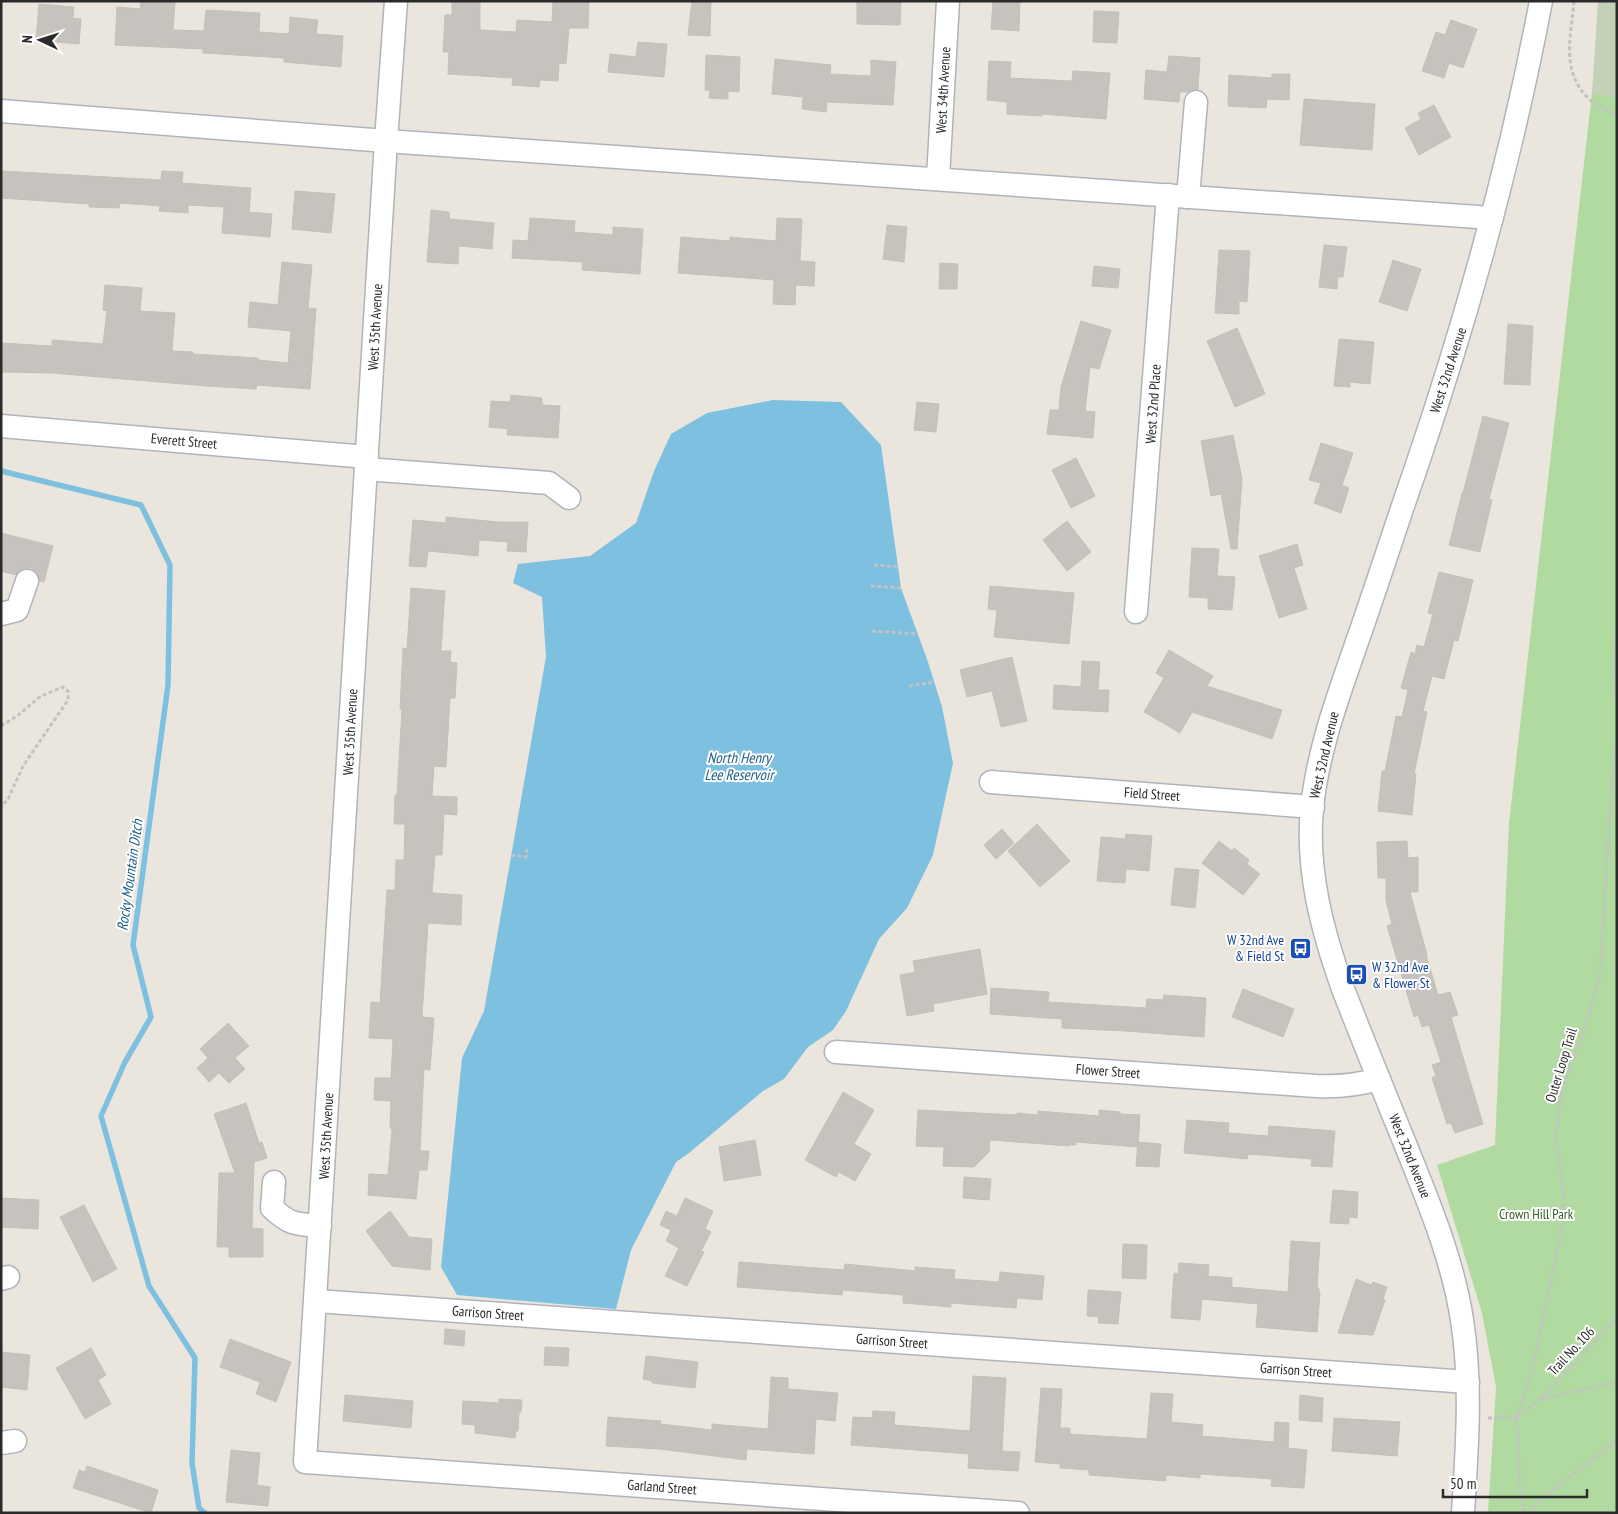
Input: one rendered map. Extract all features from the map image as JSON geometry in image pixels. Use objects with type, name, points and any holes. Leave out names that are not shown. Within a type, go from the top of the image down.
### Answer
[{"type":"street","name":"West 35th Avenue","points":[[305,1462],[396,1]]},
{"type":"street","name":"West 34th Avenue","points":[[938,178],[948,1]]},
{"type":"street","name":"West 32nd Avenue","points":[[1463,1513],[1467,1453],[1468,1382],[1462,1320],[1452,1272],[1430,1206],[1332,958],[1319,911],[1312,862],[1312,807],[1318,770],[1334,710],[1466,314],[1518,112],[1541,1]]},
{"type":"street","name":"West 32nd Place","points":[[1136,612],[1178,196],[1196,102]]},
{"type":"street","points":[[1,111],[386,142],[938,178],[1492,218]]},
{"type":"street","name":"Everett Street","points":[[1,426],[549,482],[569,498]]},
{"type":"street","points":[[1,614],[17,610],[27,581]]},
{"type":"street","name":"Field Street","points":[[991,782],[1312,807]]},
{"type":"street","name":"Flower Street","points":[[836,1052],[1316,1086],[1360,1084],[1379,1078]]},
{"type":"street","points":[[274,1182],[272,1208],[284,1220],[296,1224],[320,1226]]},
{"type":"street","name":"Garrison Street","points":[[316,1301],[1468,1382]]},
{"type":"street","name":"Garland Street","points":[[305,1462],[1018,1513]]},
{"type":"path","points":[[1574,1],[1569,53],[1572,77],[1590,100],[1617,115]]},
{"type":"path","points":[[874,565],[898,567]]},
{"type":"path","points":[[872,586],[901,588]]},
{"type":"path","points":[[1617,630],[1614,676],[1617,703]]},
{"type":"path","points":[[872,631],[918,634]]},
{"type":"path","points":[[909,686],[934,682]]},
{"type":"path","points":[[1,726],[17,716],[41,696],[63,687],[68,691],[68,700],[23,766],[8,798],[1,807]]},
{"type":"path","name":"Outer Loop Trail","points":[[1524,1513],[1520,1490],[1517,1417],[1535,1358],[1563,1222],[1563,1188],[1556,1138],[1559,1106],[1600,976],[1611,788],[1617,741]]},
{"type":"path","points":[[511,855],[526,857],[527,849]]},
{"type":"path","name":"Trail No. 106","points":[[1541,1399],[1617,1318]]},
{"type":"path","points":[[1493,1418],[1517,1417],[1541,1399],[1617,1382]]},
{"type":"path","points":[[1529,1513],[1552,1490],[1617,1440]]},
{"type":"green space","points":[[1598,1],[1617,1],[1617,97],[1592,93]]},
{"type":"green space","name":"Crown Hill Park","points":[[1592,93],[1617,97],[1617,1513],[1488,1513],[1496,1387],[1482,1313],[1437,1165],[1495,1145],[1509,823]]},
{"type":"water","name":"North Henry Lee Reservoir","points":[[773,400],[841,402],[881,445],[901,588],[942,707],[953,763],[933,855],[907,908],[879,939],[846,1011],[833,1030],[808,1047],[784,1079],[763,1091],[676,1162],[631,1250],[616,1309],[457,1295],[441,1267],[462,1058],[484,1011],[546,657],[542,597],[513,583],[518,564],[590,556],[636,523],[654,471],[671,434],[707,413]]},
{"type":"building","points":[[141,1],[175,2],[173,30],[204,31],[206,10],[260,13],[259,32],[289,34],[290,17],[318,20],[316,34],[343,36],[341,67],[284,62],[284,58],[203,53],[203,49],[115,45],[117,7],[140,9]]},
{"type":"building","points":[[452,1],[480,1],[480,30],[516,32],[517,20],[552,22],[553,1],[589,1],[588,28],[569,28],[566,64],[559,63],[558,81],[540,80],[539,87],[512,85],[513,78],[448,74],[449,52],[443,52],[445,15],[452,15]]},
{"type":"building","points":[[692,1],[711,1],[710,36],[688,35]]},
{"type":"building","points":[[857,1],[901,1],[900,25],[857,24]]},
{"type":"building","points":[[993,1],[1020,1],[1019,31],[991,29]]},
{"type":"building","points":[[39,4],[74,7],[73,18],[81,19],[79,44],[36,40]]},
{"type":"building","points":[[1094,11],[1119,12],[1117,43],[1093,42]]},
{"type":"building","points":[[1451,20],[1477,29],[1463,68],[1449,63],[1444,78],[1422,71],[1436,32],[1445,35]]},
{"type":"building","points":[[638,42],[667,44],[664,77],[608,72],[610,54],[636,57]]},
{"type":"building","points":[[706,55],[740,57],[739,92],[728,91],[728,99],[709,98],[710,90],[705,90]]},
{"type":"building","points":[[1169,56],[1200,58],[1198,89],[1180,92],[1179,102],[1144,99],[1146,70],[1167,72]]},
{"type":"building","points":[[775,59],[831,65],[830,74],[871,76],[871,60],[896,62],[893,105],[827,102],[826,112],[802,109],[803,97],[772,94]]},
{"type":"building","points":[[989,61],[1011,62],[1010,78],[1072,81],[1073,71],[1110,73],[1106,119],[1042,114],[1042,116],[1007,114],[1007,102],[987,100]]},
{"type":"building","points":[[1272,74],[1290,74],[1289,100],[1267,99],[1266,108],[1228,106],[1229,75],[1272,78]]},
{"type":"building","points":[[1304,99],[1375,104],[1372,150],[1300,145]]},
{"type":"building","points":[[1434,105],[1451,137],[1419,155],[1405,128],[1421,119],[1418,113]]},
{"type":"building","points":[[1,171],[161,180],[162,171],[183,172],[182,183],[251,188],[249,212],[272,214],[270,237],[222,233],[224,207],[188,205],[188,213],[159,211],[160,206],[120,203],[119,208],[89,207],[89,204],[1,198]]},
{"type":"building","points":[[295,191],[335,194],[331,233],[292,229]]},
{"type":"building","points":[[431,210],[449,212],[449,219],[494,223],[492,249],[459,246],[458,264],[427,262]]},
{"type":"building","points":[[530,218],[575,221],[574,232],[613,235],[613,227],[643,229],[640,274],[582,270],[583,262],[512,258],[513,240],[528,241]]},
{"type":"building","points":[[777,218],[802,219],[800,261],[815,262],[814,286],[796,285],[795,305],[773,304],[774,280],[678,273],[681,237],[730,241],[730,237],[776,241]]},
{"type":"building","points":[[887,225],[907,227],[904,262],[883,259]]},
{"type":"building","points":[[1324,245],[1347,247],[1343,277],[1338,277],[1337,289],[1319,287]]},
{"type":"building","points":[[1219,250],[1250,251],[1247,302],[1239,301],[1239,314],[1215,313]]},
{"type":"building","points":[[1393,260],[1421,269],[1407,311],[1379,302]]},
{"type":"building","points":[[282,262],[312,265],[308,308],[316,309],[310,389],[257,385],[256,389],[52,373],[1,372],[1,343],[52,346],[52,340],[103,344],[107,311],[103,310],[105,285],[142,288],[140,311],[175,313],[172,351],[258,358],[258,360],[288,363],[291,331],[248,327],[250,302],[278,305]]},
{"type":"building","points":[[940,263],[958,264],[957,289],[939,289]]},
{"type":"building","points":[[1094,266],[1120,269],[1118,288],[1092,286]]},
{"type":"building","points":[[1081,321],[1111,330],[1099,369],[1090,367],[1085,411],[1095,412],[1093,438],[1047,434],[1050,410],[1059,410],[1061,387]]},
{"type":"building","points":[[1508,324],[1533,326],[1530,385],[1504,384]]},
{"type":"building","points":[[1237,328],[1265,394],[1235,407],[1207,341]]},
{"type":"building","points":[[1339,339],[1374,342],[1370,384],[1350,382],[1350,387],[1334,386]]},
{"type":"building","points":[[511,395],[542,398],[542,405],[560,406],[558,438],[507,435],[508,429],[489,427],[491,401],[510,402]]},
{"type":"building","points":[[917,402],[939,404],[936,432],[914,430]]},
{"type":"building","points":[[1483,416],[1509,423],[1489,499],[1492,500],[1480,552],[1449,545]]},
{"type":"building","points":[[1233,435],[1242,479],[1237,549],[1231,549],[1221,494],[1211,496],[1201,441]]},
{"type":"building","points":[[1321,443],[1353,453],[1342,485],[1349,488],[1341,513],[1314,503],[1321,483],[1309,480]]},
{"type":"building","points":[[1076,458],[1095,496],[1071,508],[1052,470]]},
{"type":"building","points":[[446,517],[498,522],[528,522],[526,552],[507,551],[508,542],[479,540],[478,556],[428,551],[426,567],[409,566],[413,520],[446,523]]},
{"type":"building","points":[[1067,521],[1091,552],[1067,571],[1043,540]]},
{"type":"building","points":[[1,533],[53,546],[44,582],[40,581],[37,573],[31,568],[24,568],[16,575],[1,571]]},
{"type":"building","points":[[1297,544],[1303,565],[1294,568],[1307,609],[1279,618],[1259,556]]},
{"type":"building","points":[[1192,548],[1219,549],[1217,576],[1235,577],[1232,610],[1208,609],[1208,598],[1189,597]]},
{"type":"building","points":[[1439,572],[1473,580],[1458,641],[1454,640],[1444,679],[1432,676],[1423,711],[1427,712],[1414,774],[1416,774],[1412,815],[1378,811],[1382,771],[1385,771],[1396,716],[1402,717],[1408,690],[1401,688],[1411,652],[1415,654],[1417,645],[1424,647],[1433,614],[1428,613]]},
{"type":"building","points":[[990,586],[1074,593],[1069,644],[994,637],[997,610],[988,609]]},
{"type":"building","points":[[411,588],[445,591],[441,651],[451,651],[450,662],[457,663],[455,698],[450,698],[446,767],[434,766],[432,796],[457,797],[457,815],[444,814],[442,855],[435,855],[432,893],[462,895],[461,925],[428,923],[422,1017],[434,1018],[430,1070],[424,1069],[420,1151],[429,1151],[427,1170],[419,1170],[416,1199],[368,1195],[369,1174],[388,1175],[392,1129],[390,1128],[391,1101],[374,1100],[375,1078],[391,1078],[393,1039],[369,1038],[371,1002],[380,1003],[387,890],[395,890],[396,860],[404,860],[405,824],[394,824],[402,709],[400,709],[403,648],[407,649]]},
{"type":"building","points":[[1169,650],[1213,676],[1207,686],[1282,710],[1272,739],[1192,712],[1180,733],[1144,712],[1164,678],[1156,673]]},
{"type":"building","points":[[1012,657],[1027,721],[1001,727],[992,691],[967,697],[960,670]]},
{"type":"building","points":[[1082,661],[1100,662],[1098,690],[1109,690],[1108,712],[1053,709],[1054,685],[1081,687]]},
{"type":"building","points":[[1037,824],[1070,861],[1040,887],[1008,851]]},
{"type":"building","points":[[1002,829],[1014,843],[996,859],[984,845]]},
{"type":"building","points":[[1126,834],[1152,836],[1149,871],[1126,869],[1125,883],[1097,881],[1101,837],[1125,839]]},
{"type":"building","points":[[1219,841],[1232,851],[1234,848],[1249,860],[1247,864],[1260,874],[1243,895],[1202,863]]},
{"type":"building","points":[[1407,841],[1408,858],[1418,857],[1418,892],[1410,892],[1426,955],[1438,995],[1450,992],[1458,1015],[1451,1017],[1483,1124],[1455,1133],[1451,1123],[1447,1124],[1432,1078],[1436,1076],[1432,1065],[1441,1062],[1429,1025],[1422,1027],[1418,1015],[1414,1017],[1387,926],[1392,924],[1386,901],[1386,878],[1378,878],[1377,842]]},
{"type":"building","points":[[1175,868],[1199,870],[1195,908],[1171,905]]},
{"type":"building","points":[[980,949],[987,994],[933,1004],[934,1011],[907,1016],[900,975],[915,972],[913,961]]},
{"type":"building","points":[[991,988],[1049,992],[1048,1002],[1146,1008],[1147,999],[1163,1000],[1164,995],[1206,998],[1204,1037],[1062,1028],[1062,1019],[990,1014]]},
{"type":"building","points":[[1243,989],[1294,1009],[1283,1037],[1232,1017]]},
{"type":"building","points":[[228,1023],[249,1046],[235,1058],[245,1069],[229,1083],[219,1073],[209,1082],[197,1068],[208,1058],[200,1049]]},
{"type":"building","points":[[843,1092],[874,1110],[854,1144],[871,1154],[855,1181],[839,1172],[836,1177],[805,1160]]},
{"type":"building","points":[[246,1103],[259,1143],[262,1142],[267,1158],[254,1162],[252,1228],[263,1229],[263,1257],[229,1257],[229,1247],[217,1247],[219,1173],[235,1173],[214,1114]]},
{"type":"building","points":[[918,1110],[1017,1115],[1017,1113],[1038,1115],[1038,1111],[1099,1116],[1099,1110],[1140,1115],[1138,1147],[1076,1142],[1076,1145],[1069,1146],[990,1140],[989,1152],[974,1167],[943,1166],[944,1147],[916,1146]]},
{"type":"building","points":[[1187,1120],[1229,1123],[1228,1133],[1268,1136],[1269,1126],[1335,1131],[1332,1167],[1311,1166],[1312,1159],[1248,1154],[1247,1159],[1184,1153]]},
{"type":"building","points":[[755,1140],[761,1175],[724,1181],[719,1147]]},
{"type":"building","points":[[1138,1142],[1161,1144],[1159,1167],[1136,1166]]},
{"type":"building","points":[[964,1177],[991,1179],[989,1200],[963,1198]]},
{"type":"building","points":[[1333,1190],[1358,1192],[1357,1218],[1349,1217],[1349,1224],[1330,1223]]},
{"type":"building","points":[[1,1198],[39,1200],[38,1229],[1,1227]]},
{"type":"building","points":[[685,1198],[713,1211],[705,1229],[711,1232],[701,1251],[704,1252],[687,1286],[665,1276],[679,1248],[666,1241],[671,1230],[660,1225],[666,1211],[677,1216]]},
{"type":"building","points":[[84,1205],[117,1269],[93,1282],[60,1217]]},
{"type":"building","points":[[390,1211],[409,1237],[432,1239],[430,1270],[392,1266],[366,1231]]},
{"type":"building","points":[[1291,1241],[1320,1243],[1317,1288],[1319,1288],[1320,1293],[1317,1332],[1256,1327],[1258,1304],[1202,1299],[1200,1320],[1171,1318],[1174,1273],[1178,1274],[1179,1263],[1209,1265],[1208,1276],[1232,1278],[1232,1287],[1288,1292]]},
{"type":"building","points":[[1123,1244],[1147,1245],[1146,1279],[1122,1278]]},
{"type":"building","points":[[739,1262],[844,1270],[845,1264],[915,1271],[915,1267],[955,1270],[954,1279],[999,1282],[1000,1272],[1044,1276],[1042,1300],[1017,1298],[1016,1308],[951,1303],[951,1307],[903,1303],[903,1295],[843,1290],[842,1295],[737,1287]]},
{"type":"building","points":[[1356,1279],[1371,1285],[1373,1282],[1387,1287],[1383,1299],[1385,1300],[1373,1335],[1338,1333]]},
{"type":"building","points":[[1088,1290],[1121,1292],[1118,1324],[1098,1323],[1099,1317],[1087,1316]]},
{"type":"building","points":[[445,1329],[465,1331],[464,1346],[444,1344]]},
{"type":"building","points":[[230,1339],[291,1362],[276,1402],[256,1394],[260,1382],[220,1367]]},
{"type":"building","points":[[545,1347],[569,1348],[568,1366],[544,1365]]},
{"type":"building","points":[[91,1348],[106,1375],[98,1380],[111,1404],[85,1419],[56,1368]]},
{"type":"building","points":[[1,1352],[30,1355],[27,1390],[1,1387]]},
{"type":"building","points":[[646,1356],[698,1362],[695,1388],[652,1383],[652,1381],[643,1379]]},
{"type":"building","points":[[973,1376],[1006,1378],[1002,1451],[1020,1452],[1018,1471],[968,1468],[969,1454],[851,1445],[853,1417],[872,1418],[873,1411],[895,1412],[894,1425],[970,1431]]},
{"type":"building","points":[[771,1377],[788,1378],[788,1389],[838,1393],[835,1421],[816,1419],[814,1454],[747,1449],[746,1460],[659,1449],[606,1446],[608,1417],[661,1421],[660,1424],[712,1430],[712,1424],[768,1429]]},
{"type":"building","points":[[1041,1388],[1062,1389],[1060,1428],[1070,1428],[1070,1434],[1147,1439],[1151,1393],[1173,1394],[1171,1422],[1203,1425],[1202,1436],[1274,1442],[1275,1422],[1289,1423],[1288,1448],[1307,1450],[1304,1488],[1271,1486],[1272,1479],[1200,1474],[1200,1478],[1166,1475],[1166,1481],[1089,1475],[1089,1470],[1060,1468],[1060,1464],[1035,1462]]},
{"type":"building","points":[[345,1395],[413,1401],[411,1428],[343,1421]]},
{"type":"building","points":[[1300,1395],[1323,1398],[1322,1422],[1299,1420]]},
{"type":"building","points":[[499,1399],[522,1400],[518,1431],[516,1431],[515,1438],[475,1433],[475,1425],[462,1424],[463,1401],[499,1403]]},
{"type":"building","points":[[1334,1418],[1400,1422],[1397,1456],[1332,1451]]},
{"type":"building","points":[[231,1450],[260,1453],[257,1485],[270,1487],[268,1506],[226,1502]]},
{"type":"building","points":[[87,1466],[158,1490],[151,1513],[73,1488],[79,1470],[85,1472]]},
{"type":"waterway","name":"Rocky Mountain Ditch","points":[[1,471],[141,505],[170,565],[168,685],[133,945],[151,1017],[125,1062],[101,1116],[149,1286],[195,1358],[192,1463],[199,1508],[205,1513]]},
{"type":"place","name":"W 32nd Ave & Field St","points":[[1300,948]]},
{"type":"place","name":"W 32nd Ave & Flower St","points":[[1356,975]]}]
